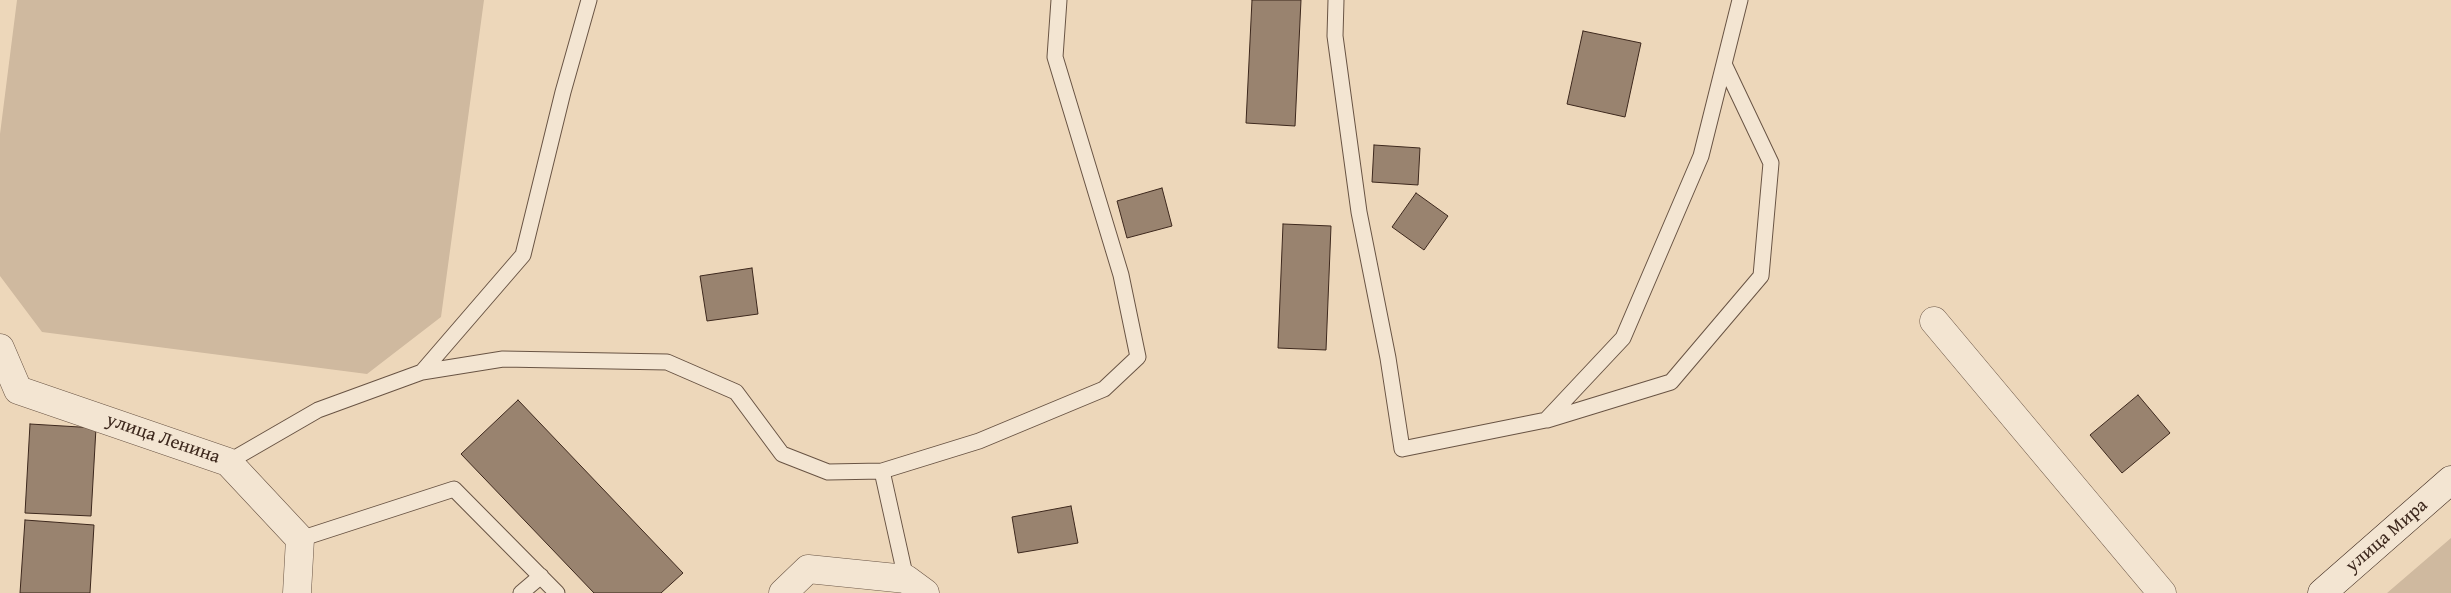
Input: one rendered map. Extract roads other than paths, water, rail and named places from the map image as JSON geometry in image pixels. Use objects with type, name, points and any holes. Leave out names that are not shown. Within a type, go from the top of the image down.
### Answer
[{"type":"street","points":[[1934,321],[2162,593]]},
{"type":"street","name":"улица Ленина","points":[[0,348],[18,390],[228,462],[300,539]]},
{"type":"street","name":"улица Мира","points":[[2322,593],[2451,480]]},
{"type":"street","points":[[297,593],[300,539]]},
{"type":"street","points":[[783,593],[808,569],[916,586]]},
{"type":"lane","points":[[422,372],[523,255],[563,92],[589,0]]},
{"type":"lane","points":[[228,462],[318,410],[422,372],[503,359],[667,362],[736,392],[782,454],[828,472],[882,471],[979,441],[1104,389],[1138,357],[1121,275],[1055,57],[1059,0]]},
{"type":"lane","points":[[1336,0],[1335,36],[1359,212],[1388,358],[1402,450],[1546,420],[1671,382],[1761,276],[1771,163],[1724,64]]},
{"type":"lane","points":[[1546,420],[1623,338],[1701,156],[1740,0]]},
{"type":"lane","points":[[882,471],[916,586]]},
{"type":"lane","points":[[300,539],[454,489],[556,593]]},
{"type":"lane","points":[[521,593],[541,576]]}]
